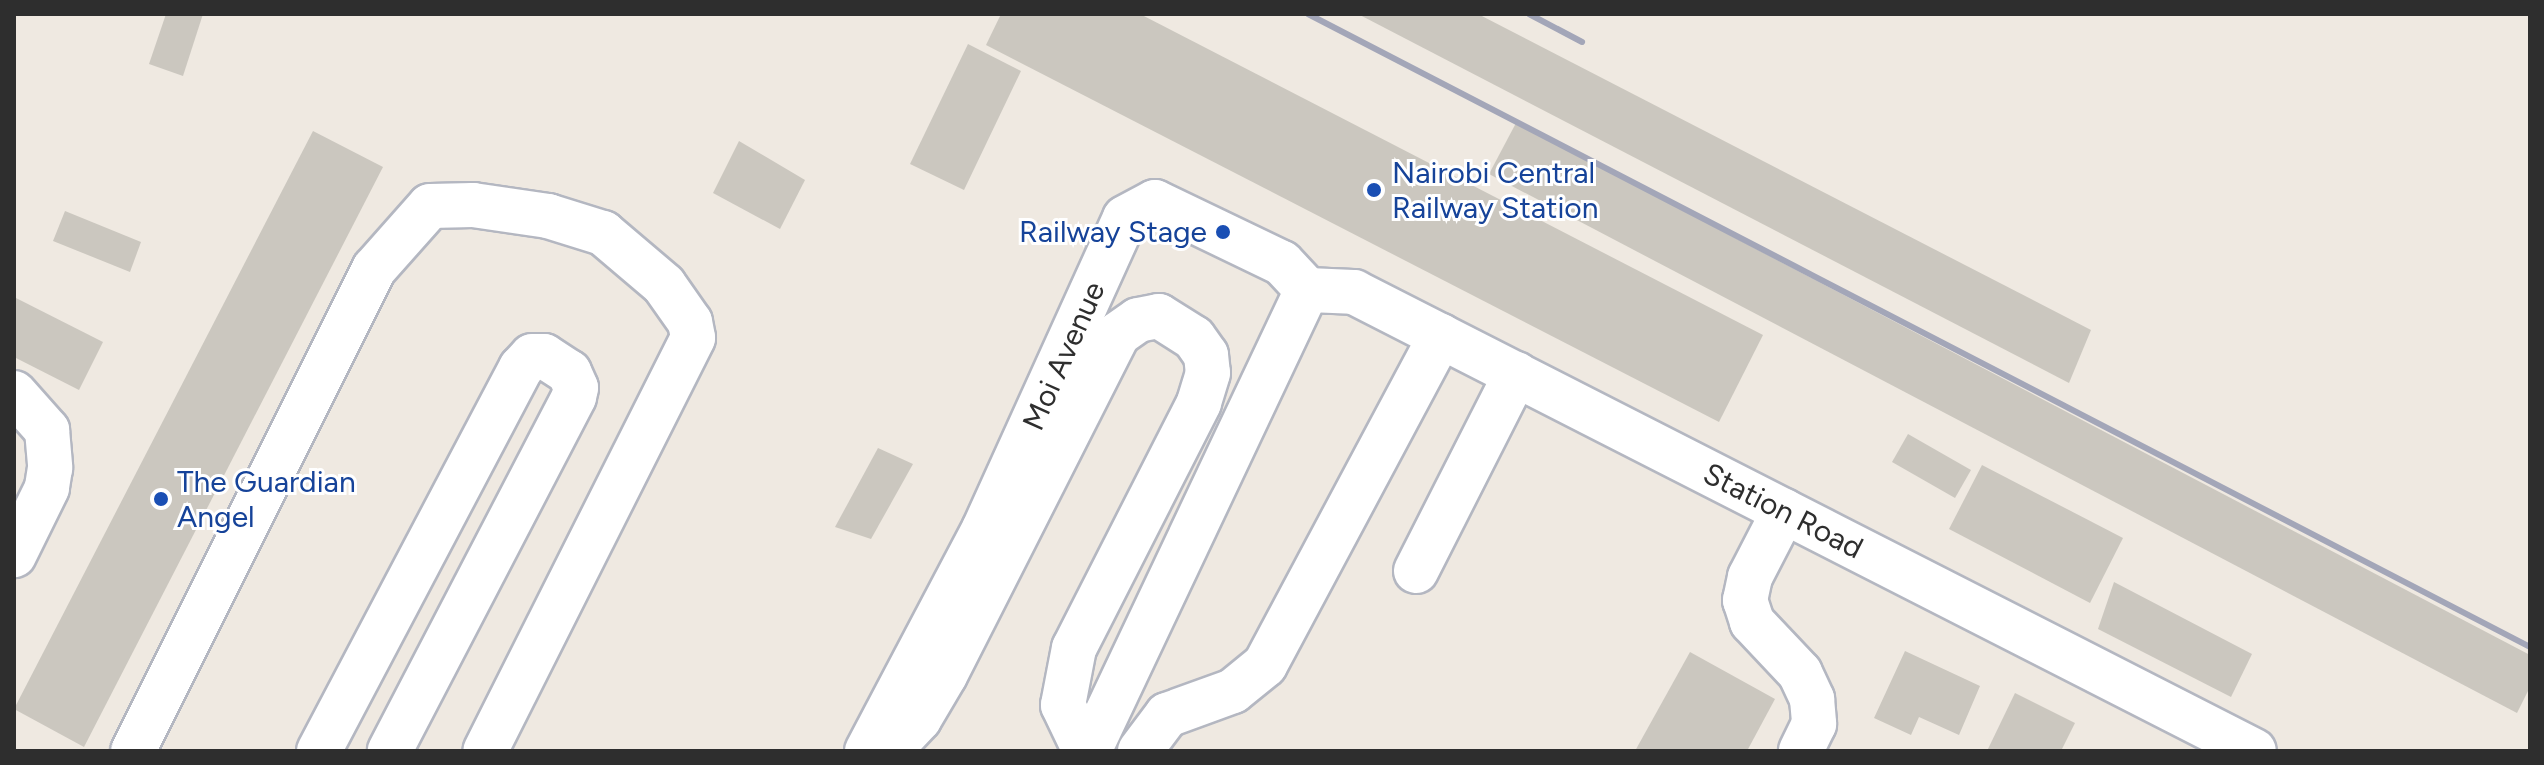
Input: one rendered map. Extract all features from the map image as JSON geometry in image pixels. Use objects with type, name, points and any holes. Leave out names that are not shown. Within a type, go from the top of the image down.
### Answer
[{"type":"street","name":"Moi Avenue","points":[[867,751],[984,529],[1125,218],[1155,202],[1282,263],[1307,290]]},
{"type":"street","points":[[133,751],[374,269],[430,206],[473,205],[548,216],[603,233],[664,285],[690,322],[693,338],[485,751]]},
{"type":"street","name":"Station Road","points":[[1307,290],[1354,292],[2254,751]]},
{"type":"street","points":[[1087,751],[1307,290]]},
{"type":"street","points":[[889,751],[919,719],[945,675],[1118,334],[1138,320],[1159,316],[1194,338],[1206,355],[1208,373],[1199,403],[1074,648],[1063,705],[1087,751]]},
{"type":"street","points":[[1140,751],[1167,715],[1233,691],[1265,665],[1441,336]]},
{"type":"street","points":[[319,751],[521,368],[532,356],[544,356],[569,372],[576,388],[574,397],[390,751]]},
{"type":"street","points":[[1416,571],[1516,374]]},
{"type":"street","points":[[14,555],[47,488],[50,468],[47,430],[18,395]]},
{"type":"street","points":[[1784,511],[1750,577],[1745,600],[1752,622],[1800,673],[1812,699],[1814,724],[1801,751]]},
{"type":"building","points":[[166,14],[203,14],[183,76],[149,64]]},
{"type":"building","name":"Nairobi Central Railway Station","points":[[1001,14],[1140,14],[1763,335],[1719,422],[986,45]]},
{"type":"building","points":[[1358,14],[1478,14],[2091,330],[2069,383]]},
{"type":"building","points":[[968,44],[1021,71],[964,190],[910,164]]},
{"type":"building","points":[[1516,123],[2530,655],[2530,687],[2517,713],[1489,174]]},
{"type":"building","points":[[313,131],[383,167],[84,747],[14,709]]},
{"type":"building","points":[[739,141],[805,180],[780,229],[713,193]]},
{"type":"building","points":[[65,211],[141,242],[130,272],[53,241]]},
{"type":"building","points":[[14,297],[103,342],[79,390],[14,357]]},
{"type":"building","points":[[1908,434],[1971,470],[1955,498],[1892,462]]},
{"type":"building","points":[[878,448],[913,464],[871,539],[835,527]]},
{"type":"building","points":[[1982,465],[2123,538],[2090,603],[1949,529]]},
{"type":"building","points":[[2114,582],[2252,654],[2231,697],[2098,629]]},
{"type":"building","points":[[1905,651],[1980,686],[1959,735],[1919,717],[1911,735],[1874,718]]},
{"type":"building","points":[[1690,652],[1775,699],[1747,751],[1635,751]]},
{"type":"building","points":[[2015,693],[2075,723],[2061,751],[1987,751]]},
{"type":"railway","points":[[1308,14],[2530,647]]},
{"type":"railway","points":[[1529,14],[1582,42]]},
{"type":"place","name":"Nairobi Central Railway Station","points":[[1374,190]]},
{"type":"place","name":"Railway Stage","points":[[1223,232]]},
{"type":"place","name":"The Guardian Angel","points":[[161,499]]}]
